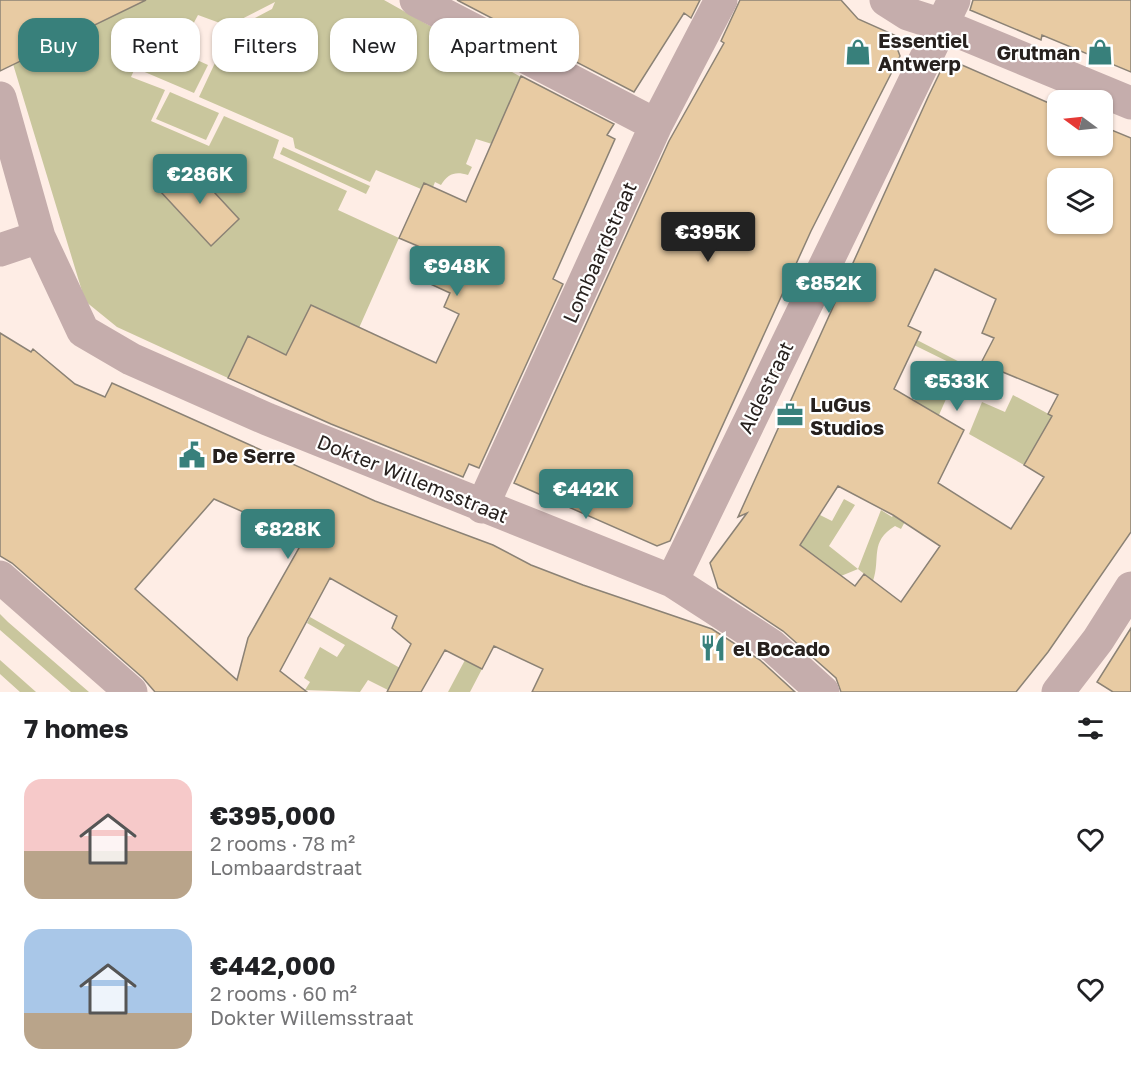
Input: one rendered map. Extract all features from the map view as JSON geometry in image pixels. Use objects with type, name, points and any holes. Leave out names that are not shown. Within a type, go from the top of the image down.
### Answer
[{"type":"street","points":[[416,0],[656,125]]},
{"type":"street","name":"Lombaardstraat","points":[[482,507],[656,125],[721,0]]},
{"type":"street","points":[[886,0],[908,14],[948,12],[1131,103]]},
{"type":"street","name":"Aldestraat","points":[[672,580],[948,12]]},
{"type":"street","name":"Dokter Willemsstraat","points":[[0,98],[39,237],[83,331],[131,359],[257,414],[482,507],[672,580],[771,645],[823,692]]},
{"type":"street","points":[[0,250],[39,237]]},
{"type":"street","points":[[0,577],[131,692]]},
{"type":"street","points":[[1058,692],[1098,640],[1131,588]]},
{"type":"shaded area","points":[[146,0],[384,0],[416,18],[330,18],[330,72],[417,72],[417,19],[429,25],[429,72],[512,72],[521,77],[492,144],[476,139],[466,164],[472,167],[468,175],[453,174],[441,185],[435,182],[433,187],[424,183],[421,189],[376,170],[370,182],[295,148],[293,138],[199,97],[212,69],[212,72],[318,72],[318,18],[255,18],[272,9],[275,2],[244,18],[212,18],[212,20],[198,15],[196,18],[111,18],[111,72],[133,72],[131,77],[165,90],[151,121],[209,146],[224,116],[279,140],[273,158],[347,191],[338,210],[399,238],[359,328],[311,306],[287,355],[248,336],[228,378],[117,327],[85,301],[13,64],[18,62],[18,72],[99,72],[99,23]],"holes":[[[188,165],[239,219],[211,245],[160,191]]]},
{"type":"shaded area","points":[[200,61],[208,65],[194,93],[145,72],[200,72]]},
{"type":"shaded area","points":[[170,92],[219,113],[206,140],[156,119]]},
{"type":"shaded area","points":[[283,147],[370,186],[366,194],[280,154]]},
{"type":"shaded area","points":[[917,340],[979,372],[977,376],[914,345]]},
{"type":"shaded area","points":[[933,362],[957,374],[939,415],[914,402]]},
{"type":"shaded area","points":[[1013,395],[1086,434],[1035,446],[1024,465],[969,434],[982,402],[1005,412]]},
{"type":"shaded area","points":[[844,499],[855,505],[829,546],[858,569],[841,576],[800,545],[820,515],[832,521]]},
{"type":"shaded area","points":[[903,500],[908,516],[901,529],[895,526],[882,538],[877,551],[873,581],[858,569],[881,510],[892,517]]},
{"type":"shaded area","points":[[0,614],[89,692],[71,692],[0,630]]},
{"type":"shaded area","points":[[310,617],[400,668],[388,690],[368,680],[360,692],[305,690],[310,682],[304,678],[320,647],[337,657],[345,645],[307,623]]},
{"type":"shaded area","points":[[0,660],[36,692],[20,692],[0,674]]},
{"type":"shaded area","points":[[465,660],[482,669],[470,692],[448,692]]},
{"type":"building","points":[[0,0],[146,0],[99,23],[99,18],[18,18],[18,62],[0,71]]},
{"type":"building","points":[[457,0],[700,0],[691,18],[684,13],[634,92],[579,63],[579,18],[492,18]]},
{"type":"building","points":[[740,0],[841,0],[858,19],[901,38],[894,40],[900,56],[811,231],[670,541],[657,546],[514,483],[669,141],[724,43],[721,41]]},
{"type":"building","points":[[973,0],[1131,0],[1131,72],[1042,35],[1041,40],[970,10]]},
{"type":"building","points":[[955,62],[1047,102],[1047,156],[1113,156],[1113,131],[1131,138],[1131,532],[1048,652],[1016,692],[841,692],[836,678],[783,631],[718,588],[710,563],[747,513],[738,517],[943,66]],"holes":[[[935,269],[996,299],[982,333],[994,338],[981,363],[1058,395],[1048,414],[1052,416],[1024,465],[1044,477],[1011,529],[938,483],[964,430],[894,389],[921,332],[908,326]],[[838,486],[893,515],[940,546],[901,602],[864,574],[855,586],[800,545]]]},
{"type":"building","points":[[521,76],[614,124],[607,135],[615,139],[553,279],[563,284],[479,468],[469,464],[463,477],[331,424],[228,378],[248,336],[286,355],[311,305],[436,363],[459,314],[444,307],[450,293],[428,283],[441,256],[399,238],[424,183],[466,202]]},
{"type":"building","points":[[188,164],[239,219],[211,246],[160,191]]},
{"type":"building","points":[[0,333],[31,352],[33,349],[75,384],[105,397],[112,383],[375,501],[493,545],[531,565],[712,629],[760,660],[795,692],[532,692],[543,669],[494,646],[482,669],[445,650],[421,692],[387,692],[411,644],[392,628],[397,616],[330,578],[280,671],[307,692],[155,692],[143,678],[12,563],[0,556]],"holes":[[[214,499],[304,539],[248,638],[237,680],[135,589]]]},
{"type":"building","points":[[1131,628],[1131,692],[1113,692],[1097,682]]},
{"type":"place","name":"Essentiel Antwerp","points":[[858,52]]},
{"type":"place","name":"Grutman","points":[[1100,52]]},
{"type":"place","name":"LuGus Studios","points":[[790,415]]},
{"type":"place","name":"De Serre","points":[[192,455]]},
{"type":"place","name":"el Bocado","points":[[713,648]]}]
